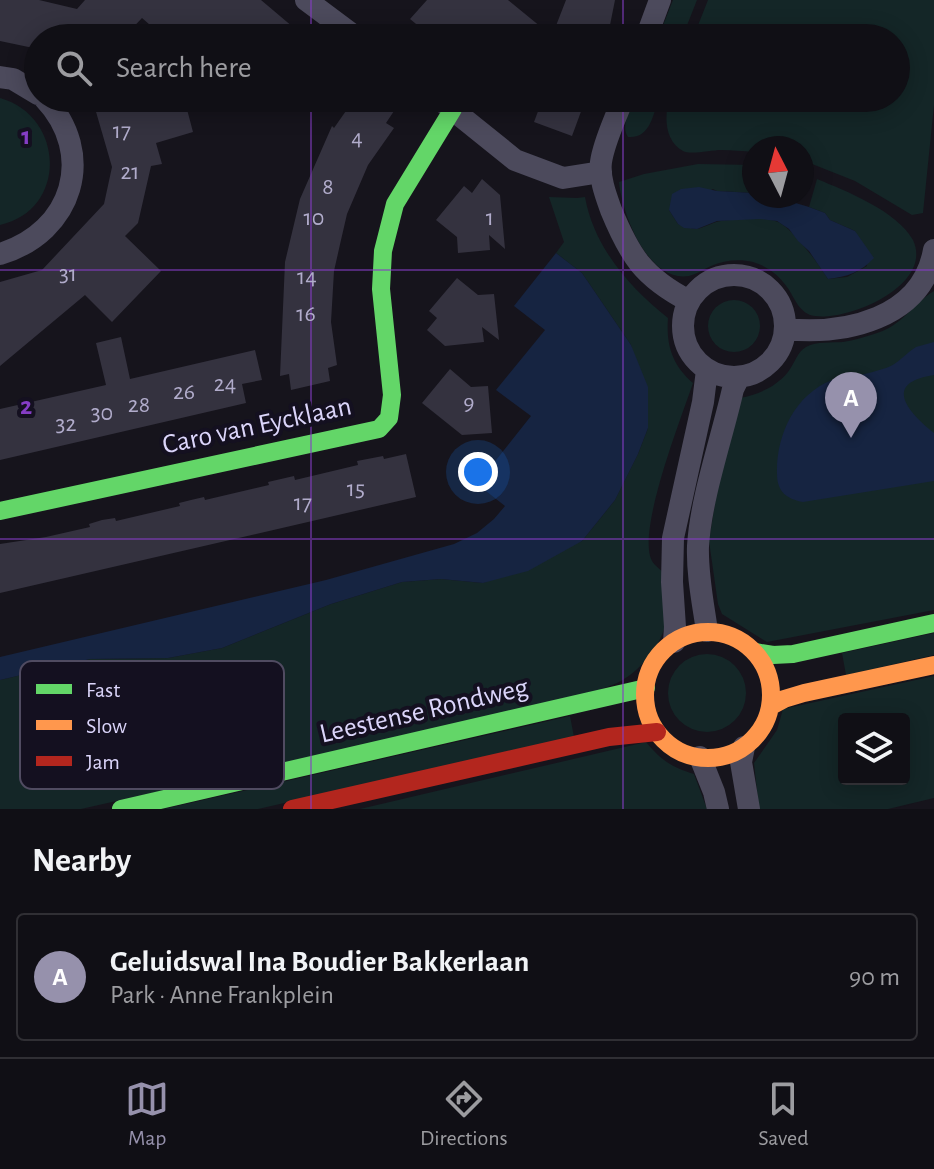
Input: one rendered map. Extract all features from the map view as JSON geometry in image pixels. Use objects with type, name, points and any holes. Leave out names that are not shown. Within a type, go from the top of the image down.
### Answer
[{"type":"main road","name":"Caro van Eycklaan","points":[[0,511],[379,429],[389,418],[392,395],[381,289],[383,251],[395,204],[441,112]]},
{"type":"main road","points":[[755,652],[793,654],[934,623]]},
{"type":"main road","points":[[707,631],[739,639],[755,652],[769,675],[771,686],[771,706],[762,729],[744,747],[711,758],[684,753],[657,732],[647,709],[646,688],[649,674],[663,650],[686,636],[707,631]]},
{"type":"main road","points":[[771,706],[804,693],[934,665]]},
{"type":"main road","name":"Leestense Rondweg","points":[[284,771],[646,688]]},
{"type":"main road","points":[[292,809],[609,737],[657,732]]},
{"type":"main road","name":"Leestense Rondweg","points":[[121,809],[208,789]]},
{"type":"street","points":[[306,0],[338,24]]},
{"type":"street","points":[[651,24],[660,0]]},
{"type":"street","points":[[0,77],[13,79],[24,86]]},
{"type":"street","points":[[0,254],[17,249],[42,234],[66,202],[73,156],[63,122],[55,112]]},
{"type":"street","points":[[455,112],[515,160],[563,178],[601,172]]},
{"type":"street","points":[[618,112],[601,161],[612,212],[635,259],[663,285],[689,301]]},
{"type":"street","points":[[785,329],[817,332],[850,327],[874,319],[907,298],[927,275],[933,262]]},
{"type":"street","points":[[732,275],[750,278],[766,286],[777,299],[784,315],[785,329],[780,349],[770,362],[757,372],[739,377],[707,370],[697,362],[687,349],[683,317],[689,301],[700,287],[715,278],[732,275]]},
{"type":"street","points":[[674,642],[673,538],[703,402],[707,370]]},
{"type":"street","points":[[707,631],[698,546],[702,517],[733,389],[739,377]]},
{"type":"street","points":[[744,747],[741,762],[749,809]]},
{"type":"street","points":[[700,757],[718,809]]},
{"type":"shaded area","points":[[673,0],[697,0],[688,24],[664,24]]},
{"type":"shaded area","points":[[708,0],[934,0],[934,105],[923,213],[912,215],[855,181],[814,165],[814,136],[742,136],[742,151],[691,153],[683,151],[672,141],[667,127],[667,112],[910,112],[910,24],[699,24]]},
{"type":"shaded area","points":[[0,98],[21,108],[37,123],[46,142],[50,163],[47,183],[38,201],[22,216],[0,225]]},
{"type":"shaded area","points":[[630,112],[654,112],[646,130],[635,137],[628,137],[626,123]]},
{"type":"shaded area","points":[[698,164],[742,165],[742,192],[713,189],[669,210],[678,224],[696,229],[734,219],[772,220],[798,239],[828,279],[847,277],[867,266],[855,231],[812,208],[817,179],[870,203],[895,220],[913,240],[916,256],[911,272],[885,297],[848,313],[830,316],[810,315],[801,309],[776,275],[753,262],[721,262],[689,276],[674,275],[661,269],[650,258],[625,211],[619,182]]},
{"type":"shaded area","points":[[549,197],[585,197],[596,233],[615,265],[668,318],[672,354],[693,383],[662,474],[650,526],[652,561],[665,574],[665,625],[647,659],[633,673],[608,687],[581,696],[284,763],[284,661],[81,661],[168,658],[222,648],[331,604],[402,582],[441,579],[483,583],[582,541],[615,500],[648,428],[631,345],[582,273],[556,253],[564,242]]},
{"type":"shaded area","points":[[934,291],[934,610],[767,642],[722,614],[709,541],[719,478],[740,398],[773,386],[788,372],[806,347],[848,341],[880,332],[896,323]]},
{"type":"shaded area","points":[[734,300],[752,308],[760,326],[752,344],[734,352],[716,344],[708,326],[716,308]]},
{"type":"shaded area","points":[[934,633],[934,655],[846,675],[842,653]]},
{"type":"shaded area","points":[[707,654],[722,657],[735,665],[743,678],[746,693],[743,708],[735,721],[722,729],[707,732],[692,729],[679,721],[671,708],[668,693],[671,678],[679,665],[692,657]]},
{"type":"shaded area","points":[[20,675],[20,789],[169,789],[81,809],[0,809],[0,680]]},
{"type":"shaded area","points":[[934,676],[934,798],[888,809],[759,809],[754,763],[777,730],[783,709]]},
{"type":"shaded area","points":[[570,716],[574,737],[258,809],[164,809],[251,789],[284,789],[284,782]]},
{"type":"shaded area","points":[[646,742],[667,762],[694,774],[707,809],[360,809]]},
{"type":"water","points":[[699,187],[742,192],[742,208],[812,208],[855,231],[874,258],[853,273],[828,279],[809,251],[777,221],[717,221],[697,229],[684,228],[669,210],[672,194],[681,189]]},
{"type":"water","points":[[556,253],[582,273],[631,345],[648,387],[648,428],[638,454],[615,500],[582,541],[528,571],[483,583],[441,579],[402,582],[331,604],[222,648],[168,658],[20,661],[20,675],[0,680],[0,657],[326,580],[454,544],[477,533],[505,506],[477,484],[531,416],[496,390],[545,330],[514,306]]},
{"type":"water","points":[[934,342],[934,375],[918,379],[908,385],[904,392],[909,408],[934,433],[934,481],[803,502],[784,494],[777,480],[780,445],[790,418],[807,396],[832,380],[890,366],[916,347]]},
{"type":"building","points":[[0,0],[39,0],[77,9],[85,0],[261,0],[289,24],[149,24],[142,18],[136,24],[24,24],[24,46],[0,41]]},
{"type":"building","points":[[427,0],[508,0],[537,24],[416,24],[410,19]]},
{"type":"building","points":[[566,0],[615,0],[610,24],[557,24]]},
{"type":"building","points":[[96,112],[188,112],[193,132],[156,143],[162,164],[151,166],[138,223],[125,236],[161,271],[112,322],[85,295],[0,366],[0,282],[42,270],[104,204],[112,167]]},
{"type":"building","points":[[345,112],[393,112],[386,123],[394,128],[368,165],[347,214],[334,271],[331,322],[337,365],[328,368],[330,381],[291,390],[289,374],[280,376],[285,262],[300,199],[332,126],[334,128]]},
{"type":"building","points":[[538,112],[581,112],[572,136],[534,122]]},
{"type":"building","points":[[482,179],[500,195],[505,249],[489,235],[490,250],[458,253],[457,237],[436,220],[464,186],[472,193]]},
{"type":"building","points":[[457,278],[478,295],[494,294],[499,340],[482,327],[484,342],[445,346],[427,330],[437,318],[429,311]]},
{"type":"building","points":[[121,337],[130,379],[255,350],[262,380],[242,384],[246,403],[0,460],[0,409],[106,385],[96,343]]},
{"type":"building","points":[[450,369],[471,387],[488,386],[492,433],[462,435],[422,403]]},
{"type":"building","points":[[406,454],[416,497],[0,593],[0,544],[90,527],[89,524],[102,520],[115,518],[116,521],[180,506],[179,503],[191,500],[204,497],[205,500],[269,485],[268,482],[294,476],[295,480],[358,465],[357,461]]},
{"type":"traffic: fast","points":[[0,511],[379,429],[389,418],[392,395],[381,289],[383,251],[395,204],[451,112]]},
{"type":"traffic: fast","points":[[755,652],[793,654],[934,623]]},
{"type":"traffic: fast","points":[[284,771],[646,688]]},
{"type":"traffic: fast","points":[[121,809],[208,789]]},
{"type":"traffic: slow","points":[[708,632],[732,637],[752,651],[766,671],[771,695],[766,719],[752,739],[732,753],[708,758],[684,753],[664,739],[650,719],[645,695],[650,671],[664,651],[684,637],[708,632]]},
{"type":"traffic: slow","points":[[771,706],[804,693],[934,665]]},
{"type":"traffic: jam","points":[[292,809],[609,737],[657,732]]},
{"type":"place","name":"Geluidswal Ina Boudier Bakkerlaan","points":[[851,438]]}]
